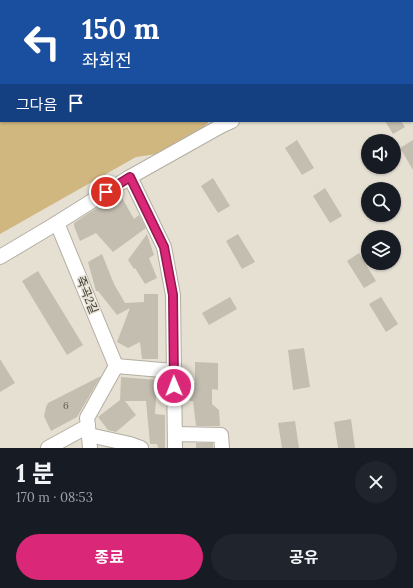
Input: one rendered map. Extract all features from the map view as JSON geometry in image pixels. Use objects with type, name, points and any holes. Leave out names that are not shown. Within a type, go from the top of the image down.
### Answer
[{"type":"street","points":[[0,257],[58,223],[130,177],[230,122]]},
{"type":"street","points":[[130,177],[164,247],[173,295],[175,441],[222,442]]},
{"type":"street","name":"죽곡2길","points":[[58,223],[116,366]]},
{"type":"street","points":[[89,436],[87,418],[116,366],[173,371]]},
{"type":"street","points":[[48,448],[89,436],[130,444],[141,448]]},
{"type":"shaded area","points":[[0,122],[208,122],[178,151],[136,157],[0,234]]},
{"type":"building","points":[[386,122],[402,122],[405,127],[393,134]]},
{"type":"building","points":[[297,140],[314,168],[302,175],[285,148]]},
{"type":"building","points":[[413,140],[413,170],[401,150],[401,147]]},
{"type":"building","points":[[213,178],[230,206],[218,213],[201,186]]},
{"type":"building","points":[[325,188],[342,216],[330,223],[313,196]]},
{"type":"building","points":[[121,196],[134,219],[139,215],[146,228],[113,252],[96,233],[80,241],[74,223],[92,211]]},
{"type":"building","points":[[147,234],[154,255],[149,258],[157,278],[145,284],[128,260]]},
{"type":"building","points":[[238,234],[255,262],[242,269],[226,241]]},
{"type":"building","points":[[359,253],[361,256],[361,270],[369,270],[376,281],[364,288],[347,261]]},
{"type":"building","points":[[102,254],[114,284],[125,303],[144,302],[144,294],[158,294],[158,359],[142,359],[140,342],[128,348],[117,342],[130,308],[117,315],[98,291],[96,291],[88,262]]},
{"type":"building","points":[[38,271],[83,345],[67,355],[22,281]]},
{"type":"building","points":[[230,297],[237,309],[209,325],[202,313]]},
{"type":"building","points":[[381,297],[398,324],[386,332],[369,304]]},
{"type":"building","points":[[304,348],[310,387],[293,390],[288,350]]},
{"type":"building","points":[[0,359],[15,383],[0,392]]},
{"type":"building","points":[[195,362],[218,363],[218,390],[212,389],[212,404],[219,410],[220,426],[196,426],[193,401],[189,401],[188,383],[195,383]]},
{"type":"building","points":[[101,376],[77,417],[51,431],[44,416],[48,403]]},
{"type":"building","points":[[121,377],[157,380],[155,414],[165,415],[165,448],[158,448],[157,444],[150,444],[146,401],[125,401],[136,415],[116,432],[108,430],[98,417],[120,400]]},
{"type":"building","points":[[351,419],[355,448],[338,448],[334,422]]},
{"type":"building","points":[[295,421],[299,448],[282,448],[278,423]]},
{"type":"building","points":[[196,443],[213,443],[213,448],[196,448]]},
{"type":"route","points":[[106,192],[130,177],[164,247],[173,295],[174,386]]}]
